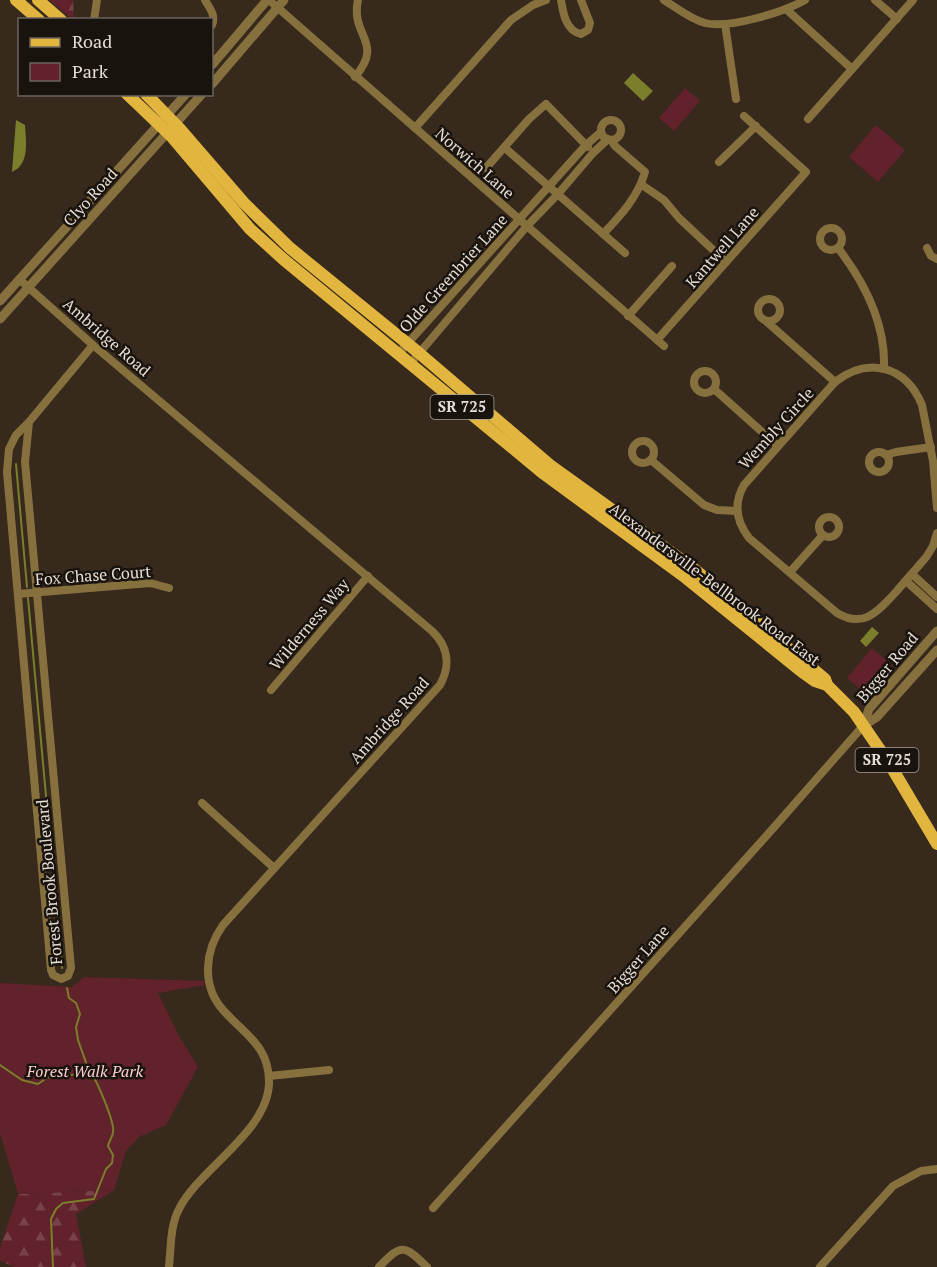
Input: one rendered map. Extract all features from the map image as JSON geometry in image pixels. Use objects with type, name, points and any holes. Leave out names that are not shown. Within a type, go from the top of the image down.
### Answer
[{"type":"main road","points":[[16,0],[38,18]]},
{"type":"main road","points":[[43,4],[59,18]]},
{"type":"main road","name":"Alexandersville-Bellbrook Road East","points":[[130,96],[168,125],[290,248],[419,352],[547,469],[625,535],[659,551],[801,671],[815,681],[827,685],[854,712],[862,726]]},
{"type":"main road","name":"Alexandersville-Bellbrook Road East","points":[[148,96],[168,125],[250,229],[268,246],[410,364],[547,469]]},
{"type":"main road","name":"SR 725","points":[[862,726],[889,763],[937,844]]},
{"type":"street","points":[[94,18],[98,0]]},
{"type":"street","points":[[205,0],[212,11],[213,22]]},
{"type":"street","points":[[213,64],[268,0]]},
{"type":"street","name":"Norwich Lane","points":[[268,0],[281,4],[355,77],[661,343]]},
{"type":"street","points":[[355,77],[364,66],[368,55],[368,48],[357,17],[358,0]]},
{"type":"street","points":[[415,128],[511,20],[533,5],[546,0]]},
{"type":"street","points":[[561,0],[570,27],[576,33],[581,34],[590,27],[581,0]]},
{"type":"street","points":[[664,0],[697,20],[714,25],[786,9],[805,0]]},
{"type":"street","points":[[875,0],[897,19]]},
{"type":"street","points":[[808,119],[913,0]]},
{"type":"street","points":[[213,83],[281,4]]},
{"type":"street","points":[[786,9],[852,69]]},
{"type":"street","points":[[725,24],[736,99]]},
{"type":"street","name":"Clyo Road","points":[[0,319],[168,125],[185,96]]},
{"type":"street","name":"Clyo Road","points":[[0,301],[168,125],[200,96]]},
{"type":"street","points":[[486,168],[529,119],[546,104],[593,153]]},
{"type":"street","points":[[719,162],[756,126],[744,116]]},
{"type":"street","name":"Olde Greenbrier Lane","points":[[398,354],[586,145],[601,132],[606,121],[613,120],[619,123],[621,132],[617,138],[610,140],[593,153],[527,226],[410,364]]},
{"type":"street","name":"Kantwell Lane","points":[[661,343],[726,262],[806,172],[756,126]]},
{"type":"street","points":[[601,132],[644,170],[642,185],[603,234]]},
{"type":"street","points":[[505,148],[625,253]]},
{"type":"street","points":[[642,185],[664,200],[679,218],[726,262]]},
{"type":"street","points":[[838,248],[862,281],[874,309],[883,345],[884,369],[902,376],[919,396],[931,447],[937,508]]},
{"type":"street","points":[[927,248],[931,256],[937,259]]},
{"type":"street","points":[[628,316],[672,266]]},
{"type":"street","name":"Ambridge Road","points":[[19,279],[93,345],[368,576],[437,636],[445,649],[446,671],[440,685],[218,932],[208,962],[210,984],[218,1003],[254,1039],[266,1061],[269,1076],[267,1098],[260,1115],[189,1194],[178,1211],[172,1229],[169,1267]]},
{"type":"street","points":[[767,322],[835,382]]},
{"type":"street","name":"Forest Brook Boulevard","points":[[29,422],[25,462],[71,968],[68,976],[61,979],[53,975],[51,970],[7,458],[14,438],[93,345]]},
{"type":"street","name":"Wembly Circle","points":[[737,511],[738,498],[744,485],[835,382],[854,370],[884,369]]},
{"type":"street","points":[[714,389],[778,446]]},
{"type":"street","points":[[886,455],[931,447]]},
{"type":"street","points":[[651,460],[704,505],[717,510],[737,511],[749,538],[837,613],[851,618],[860,619],[872,615],[912,574],[933,546],[937,533]]},
{"type":"street","points":[[790,572],[823,535]]},
{"type":"street","points":[[912,574],[937,597]]},
{"type":"street","name":"Wilderness Way","points":[[271,690],[368,576]]},
{"type":"street","points":[[906,581],[937,609]]},
{"type":"street","name":"Fox Chase Court","points":[[18,594],[150,583],[169,588]]},
{"type":"street","name":"Bigger Road","points":[[862,726],[869,709],[937,631]]},
{"type":"street","name":"Bigger Road","points":[[862,726],[877,717],[937,650]]},
{"type":"street","name":"Bigger Lane","points":[[432,1208],[862,726]]},
{"type":"street","points":[[202,803],[274,868]]},
{"type":"street","points":[[269,1076],[329,1070]]},
{"type":"street","points":[[820,1267],[893,1186],[921,1171],[937,1169]]},
{"type":"street","points":[[379,1267],[394,1253],[403,1249],[409,1250],[427,1267]]},
{"type":"green space","points":[[49,0],[73,0],[74,18],[71,18]]},
{"type":"green space","points":[[685,88],[700,101],[674,131],[659,118]]},
{"type":"green space","points":[[876,125],[905,150],[878,182],[849,157]]},
{"type":"green space","points":[[872,648],[887,661],[863,691],[847,678]]},
{"type":"green space","name":"Forest Walk Park","points":[[84,977],[204,981],[205,985],[158,993],[179,1036],[198,1067],[166,1125],[139,1137],[126,1151],[114,1190],[18,1194],[0,1133],[0,983],[72,987]]},
{"type":"green space","points":[[114,1190],[76,1214],[86,1267],[15,1267],[0,1261],[0,1248],[18,1194]]},
{"type":"shaded area","points":[[633,73],[653,91],[643,101],[624,83]]},
{"type":"shaded area","points":[[16,120],[25,125],[26,152],[22,164],[12,172]]},
{"type":"shaded area","points":[[872,627],[879,633],[866,647],[860,641]]},
{"type":"waterway","points":[[16,464],[27,587]]},
{"type":"waterway","points":[[28,598],[47,807]]},
{"type":"waterway","points":[[48,815],[62,968]]},
{"type":"waterway","points":[[67,988],[69,998],[76,1003],[80,1014],[76,1027],[78,1040],[89,1071]]},
{"type":"waterway","points":[[0,1065],[22,1080],[38,1084],[48,1077],[58,1078],[89,1071],[100,1091],[113,1127],[108,1146],[113,1155],[112,1163],[106,1169],[94,1199],[63,1203],[56,1209],[51,1219],[53,1267]]}]
